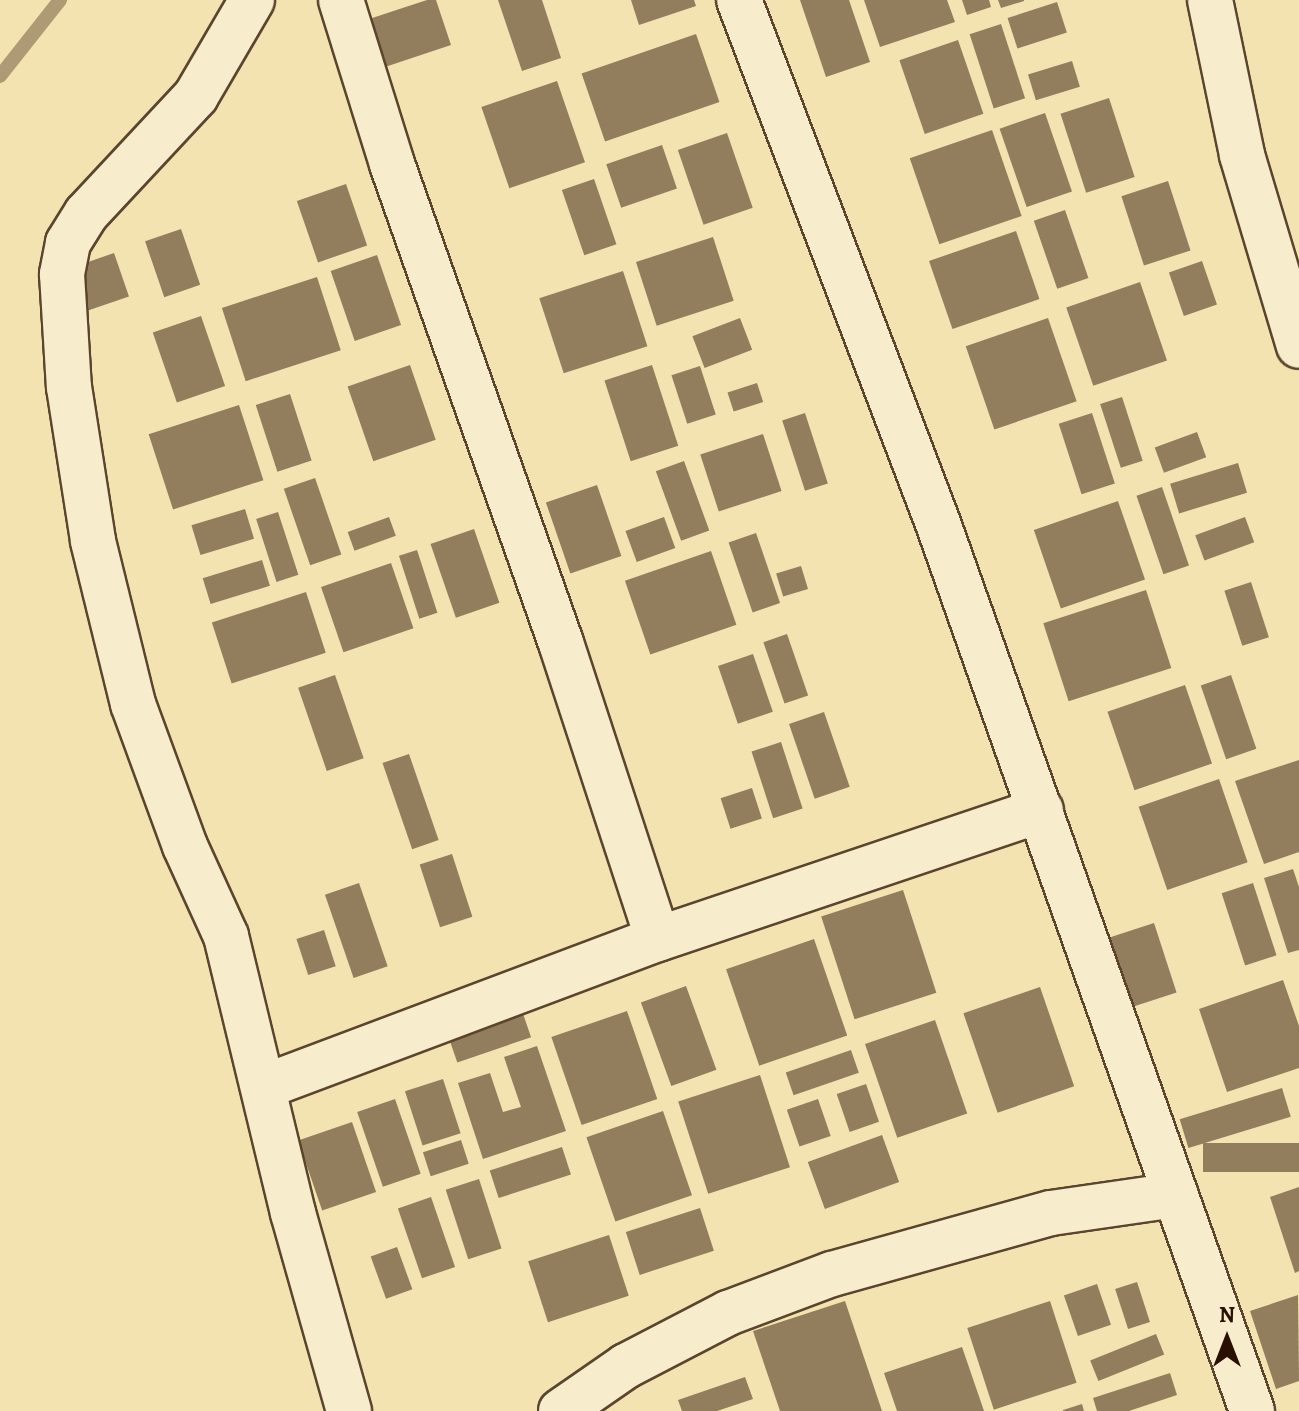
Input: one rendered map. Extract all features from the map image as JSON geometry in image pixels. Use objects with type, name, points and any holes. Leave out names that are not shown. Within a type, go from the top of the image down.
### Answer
[{"type":"street","points":[[252,0],[196,96],[86,214],[68,243],[62,274],[72,403],[93,541],[133,704],[185,846],[226,936],[266,1086],[297,1226],[349,1411]]},
{"type":"street","points":[[341,0],[392,164],[561,643],[658,939]]},
{"type":"street","points":[[739,0],[1041,810],[1252,1411]]},
{"type":"street","points":[[1210,0],[1242,155],[1299,346]]},
{"type":"street","points":[[266,1086],[658,939],[1041,810]]},
{"type":"street","points":[[561,1411],[626,1366],[728,1313],[832,1274],[1051,1213],[1176,1195]]},
{"type":"building","points":[[427,0],[436,0],[451,45],[379,69],[363,21]]},
{"type":"building","points":[[498,0],[542,0],[561,58],[522,71]]},
{"type":"building","points":[[631,0],[694,0],[696,6],[639,25]]},
{"type":"building","points":[[800,0],[849,0],[870,62],[826,77]]},
{"type":"building","points":[[864,0],[947,0],[955,22],[880,47]]},
{"type":"building","points":[[962,0],[989,0],[991,7],[967,15]]},
{"type":"building","points":[[998,0],[1024,0],[1024,1],[1001,8]]},
{"type":"building","points":[[1057,2],[1067,32],[1017,49],[1008,18]]},
{"type":"building","points":[[1001,24],[1025,98],[994,108],[970,34]]},
{"type":"building","points":[[696,34],[719,102],[605,141],[582,73]]},
{"type":"building","points":[[958,40],[983,114],[925,134],[899,60]]},
{"type":"building","points":[[1072,61],[1080,87],[1036,100],[1028,74]]},
{"type":"building","points":[[557,81],[585,162],[509,188],[481,107]]},
{"type":"building","points":[[1109,98],[1135,177],[1086,193],[1060,114]]},
{"type":"building","points":[[1045,113],[1072,191],[1027,207],[1000,129]]},
{"type":"building","points":[[992,130],[1022,216],[939,244],[910,158]]},
{"type":"building","points":[[727,133],[753,208],[704,225],[678,150]]},
{"type":"building","points":[[662,145],[677,188],[621,208],[606,164]]},
{"type":"building","points":[[594,179],[616,244],[584,255],[562,190]]},
{"type":"building","points":[[1168,181],[1191,250],[1144,266],[1121,196]]},
{"type":"building","points":[[346,184],[367,245],[318,262],[297,201]]},
{"type":"building","points":[[1065,210],[1088,278],[1057,289],[1034,221]]},
{"type":"building","points":[[181,229],[200,285],[164,297],[145,241]]},
{"type":"building","points":[[1016,231],[1039,299],[952,329],[929,261]]},
{"type":"building","points":[[713,237],[734,301],[657,326],[636,262]]},
{"type":"building","points":[[114,253],[129,296],[84,312],[69,269]]},
{"type":"building","points":[[377,255],[401,325],[355,341],[331,271]]},
{"type":"building","points":[[1202,261],[1217,304],[1184,316],[1169,272]]},
{"type":"building","points":[[623,271],[647,346],[564,373],[539,298]]},
{"type":"building","points":[[317,277],[341,350],[246,381],[222,308]]},
{"type":"building","points":[[1140,282],[1167,360],[1093,386],[1066,307]]},
{"type":"building","points":[[201,316],[225,386],[177,403],[153,333]]},
{"type":"building","points":[[740,318],[752,350],[705,368],[692,336]]},
{"type":"building","points":[[1048,318],[1077,401],[994,430],[966,346]]},
{"type":"building","points":[[410,365],[436,440],[373,461],[348,386]]},
{"type":"building","points":[[652,365],[678,446],[631,461],[604,380]]},
{"type":"building","points":[[700,366],[716,415],[687,424],[671,375]]},
{"type":"building","points":[[757,383],[763,402],[734,412],[728,393]]},
{"type":"building","points":[[290,394],[312,461],[277,472],[256,405]]},
{"type":"building","points":[[1122,397],[1143,461],[1121,468],[1100,404]]},
{"type":"building","points":[[239,405],[263,480],[173,509],[149,434]]},
{"type":"building","points":[[805,413],[828,483],[805,491],[782,420]]},
{"type":"building","points":[[1092,413],[1115,483],[1082,494],[1059,424]]},
{"type":"building","points":[[1197,432],[1206,457],[1164,473],[1155,447]]},
{"type":"building","points":[[763,434],[782,491],[719,511],[700,454]]},
{"type":"building","points":[[684,461],[709,531],[681,541],[656,471]]},
{"type":"building","points":[[1238,463],[1247,493],[1179,513],[1170,484]]},
{"type":"building","points":[[315,478],[341,555],[310,565],[284,489]]},
{"type":"building","points":[[597,485],[621,556],[570,573],[546,503]]},
{"type":"building","points":[[1162,487],[1189,565],[1163,574],[1136,496]]},
{"type":"building","points":[[1118,501],[1145,579],[1061,608],[1034,530]]},
{"type":"building","points":[[245,509],[254,539],[201,555],[191,525]]},
{"type":"building","points":[[278,512],[298,575],[277,582],[256,519]]},
{"type":"building","points":[[389,517],[396,536],[354,551],[348,532]]},
{"type":"building","points":[[664,517],[675,548],[637,562],[625,531]]},
{"type":"building","points":[[1245,517],[1254,542],[1204,560],[1195,535]]},
{"type":"building","points":[[474,529],[499,603],[456,618],[431,544]]},
{"type":"building","points":[[756,533],[780,603],[753,612],[729,542]]},
{"type":"building","points":[[417,550],[437,613],[419,619],[399,556]]},
{"type":"building","points":[[711,551],[736,625],[650,654],[625,581]]},
{"type":"building","points":[[262,560],[270,586],[211,604],[203,578]]},
{"type":"building","points":[[391,563],[413,628],[343,652],[321,587]]},
{"type":"building","points":[[801,566],[808,589],[783,597],[776,574]]},
{"type":"building","points":[[1251,582],[1269,637],[1242,646],[1224,591]]},
{"type":"building","points":[[1146,590],[1171,668],[1069,701],[1043,623]]},
{"type":"building","points":[[306,592],[326,653],[232,683],[212,623]]},
{"type":"building","points":[[787,634],[808,695],[785,704],[763,642]]},
{"type":"building","points":[[753,654],[773,712],[738,724],[718,666]]},
{"type":"building","points":[[335,675],[364,758],[327,771],[298,688]]},
{"type":"building","points":[[1231,675],[1256,749],[1226,759],[1201,685]]},
{"type":"building","points":[[1185,685],[1212,763],[1134,790],[1107,712]]},
{"type":"building","points":[[824,712],[850,787],[815,799],[789,724]]},
{"type":"building","points":[[781,742],[803,809],[773,818],[752,752]]},
{"type":"building","points":[[409,754],[439,840],[412,849],[383,763]]},
{"type":"building","points":[[1299,760],[1299,852],[1264,864],[1235,781]]},
{"type":"building","points":[[1219,779],[1248,862],[1167,890],[1139,807]]},
{"type":"building","points":[[752,788],[762,818],[731,829],[721,798]]},
{"type":"building","points":[[452,854],[472,917],[440,927],[420,865]]},
{"type":"building","points":[[1293,869],[1299,887],[1299,950],[1288,953],[1264,878]]},
{"type":"building","points":[[359,883],[388,966],[354,978],[325,895]]},
{"type":"building","points":[[1253,883],[1276,955],[1245,965],[1222,893]]},
{"type":"building","points":[[903,890],[936,993],[855,1019],[821,917]]},
{"type":"building","points":[[1154,923],[1177,992],[1129,1008],[1106,938]]},
{"type":"building","points":[[324,930],[336,966],[308,975],[296,939]]},
{"type":"building","points":[[814,939],[847,1035],[759,1066],[726,969]]},
{"type":"building","points":[[1283,980],[1299,1026],[1299,1068],[1227,1092],[1199,1009]]},
{"type":"building","points":[[686,986],[716,1070],[671,1086],[641,1002]]},
{"type":"building","points":[[1040,987],[1074,1086],[998,1113],[963,1013]]},
{"type":"building","points":[[520,1005],[531,1037],[457,1063],[446,1030]]},
{"type":"building","points":[[627,1011],[657,1099],[582,1125],[551,1037]]},
{"type":"building","points":[[935,1020],[967,1114],[897,1138],[865,1044]]},
{"type":"building","points":[[537,1046],[566,1131],[483,1159],[458,1083],[490,1073],[503,1112],[521,1107],[504,1057]]},
{"type":"building","points":[[851,1050],[859,1073],[794,1095],[786,1072]]},
{"type":"building","points":[[760,1075],[790,1167],[708,1194],[678,1102]]},
{"type":"building","points":[[443,1079],[461,1133],[423,1146],[405,1091]]},
{"type":"building","points":[[866,1084],[879,1122],[850,1132],[837,1094]]},
{"type":"building","points":[[1282,1088],[1291,1117],[1188,1148],[1180,1119]]},
{"type":"building","points":[[395,1099],[421,1174],[383,1187],[357,1112]]},
{"type":"building","points":[[818,1099],[831,1136],[799,1147],[787,1110]]},
{"type":"building","points":[[663,1111],[692,1195],[615,1222],[586,1137]]},
{"type":"building","points":[[352,1122],[376,1192],[322,1211],[298,1141]]},
{"type":"building","points":[[882,1135],[899,1182],[825,1209],[808,1162]]},
{"type":"building","points":[[461,1140],[469,1164],[431,1176],[423,1152]]},
{"type":"building","points":[[1203,1143],[1299,1143],[1299,1172],[1203,1172]]},
{"type":"building","points":[[562,1147],[571,1175],[499,1198],[490,1170]]},
{"type":"building","points":[[479,1179],[502,1248],[468,1259],[446,1190]]},
{"type":"building","points":[[1299,1187],[1299,1271],[1295,1273],[1270,1197]]},
{"type":"building","points":[[431,1197],[455,1267],[422,1278],[398,1208]]},
{"type":"building","points":[[700,1208],[714,1251],[640,1275],[626,1232]]},
{"type":"building","points":[[609,1235],[629,1296],[548,1322],[528,1261]]},
{"type":"building","points":[[397,1247],[412,1289],[386,1299],[371,1257]]},
{"type":"building","points":[[1137,1282],[1150,1322],[1128,1329],[1115,1289]]},
{"type":"building","points":[[1097,1284],[1111,1325],[1078,1336],[1064,1295]]},
{"type":"building","points":[[1298,1295],[1299,1381],[1276,1389],[1250,1311]]},
{"type":"building","points":[[845,1301],[882,1411],[780,1411],[753,1331]]},
{"type":"building","points":[[1050,1301],[1077,1383],[994,1410],[967,1328]]},
{"type":"building","points":[[1156,1334],[1164,1354],[1098,1381],[1090,1361]]},
{"type":"building","points":[[962,1347],[984,1411],[897,1411],[884,1373]]},
{"type":"building","points":[[1170,1373],[1177,1395],[1129,1411],[1097,1411],[1093,1398]]},
{"type":"building","points":[[745,1377],[753,1399],[717,1411],[682,1411],[678,1400]]},
{"type":"building","points":[[1082,1404],[1084,1411],[1063,1411],[1063,1410]]},
{"type":"waterway","points":[[0,76],[60,0]]}]
